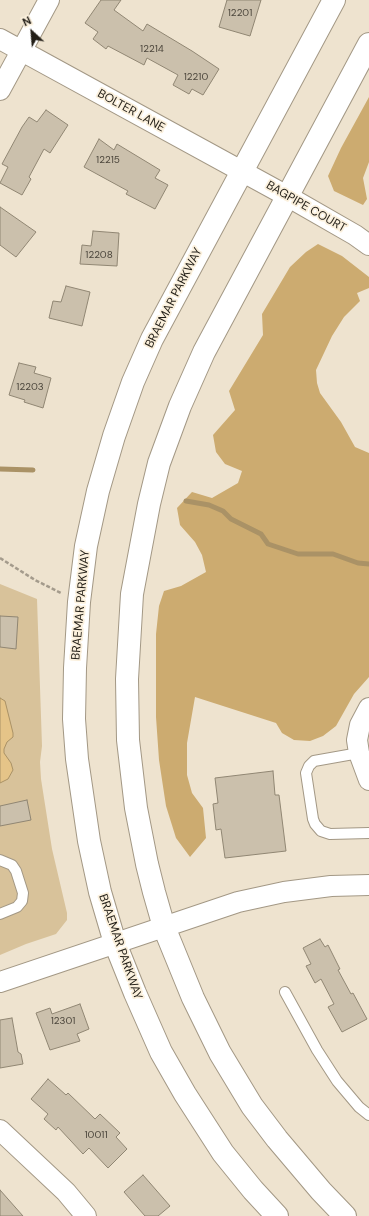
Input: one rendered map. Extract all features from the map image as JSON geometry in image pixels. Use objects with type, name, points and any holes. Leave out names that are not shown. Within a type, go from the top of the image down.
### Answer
[{"type":"street","points":[[0,90],[49,0]]},
{"type":"street","name":"BRAEMAR PARKWAY","points":[[277,1216],[252,1190],[223,1153],[185,1094],[161,1052],[115,943],[100,892],[89,841],[77,759],[74,719],[75,668],[79,602],[86,546],[98,492],[114,436],[133,382],[152,339],[334,0]]},
{"type":"street","name":"BOLTER LANE","points":[[0,39],[241,171]]},
{"type":"street","points":[[345,1216],[276,1139],[252,1106],[220,1053],[196,1004],[164,927],[149,871],[136,808],[128,740],[127,679],[132,594],[149,504],[158,470],[180,406],[204,352],[369,44]]},
{"type":"street","name":"BAGPIPE COURT","points":[[241,171],[355,235],[369,245]]},
{"type":"street","points":[[369,708],[360,725],[357,740],[359,753],[369,780]]},
{"type":"street","points":[[0,982],[238,902],[284,892],[331,886],[369,885]]},
{"type":"street","points":[[0,1130],[66,1192],[86,1216]]},
{"type":"lane","points":[[359,753],[314,761],[309,766],[306,773],[313,819],[321,831],[330,834],[369,833]]},
{"type":"lane","points":[[0,860],[12,865],[16,871],[22,893],[22,901],[17,907],[0,914]]},
{"type":"lane","points":[[285,992],[317,1050],[333,1075],[359,1107],[369,1115]]},
{"type":"path","points":[[0,558],[35,580],[79,602]]},
{"type":"shaded area","points":[[369,97],[369,162],[363,178],[367,199],[363,205],[334,191],[328,176],[341,148]]},
{"type":"shaded area","points":[[318,244],[342,256],[369,277],[369,288],[357,293],[360,301],[344,317],[332,336],[316,370],[317,383],[320,393],[341,422],[355,447],[369,453],[369,677],[354,694],[336,726],[323,736],[310,741],[294,740],[282,733],[276,723],[195,697],[187,743],[187,775],[192,793],[203,808],[206,838],[190,857],[176,838],[166,806],[159,760],[156,717],[156,634],[159,606],[164,591],[181,586],[206,572],[202,555],[195,542],[180,525],[177,508],[192,492],[212,498],[238,483],[242,471],[225,464],[216,452],[213,435],[235,410],[229,391],[263,335],[262,314],[290,267],[306,252]]},
{"type":"shaded area","points":[[0,584],[37,599],[42,746],[40,762],[41,779],[52,849],[67,913],[67,920],[56,934],[0,955]]},
{"type":"shaded area","points":[[0,698],[5,701],[13,733],[13,737],[7,742],[4,753],[11,763],[13,770],[8,779],[0,783]]},
{"type":"building","points":[[101,0],[121,0],[114,10],[143,31],[147,24],[219,69],[203,95],[192,89],[189,94],[173,85],[178,75],[147,58],[144,65],[108,46],[106,49],[93,39],[98,32],[85,23]]},
{"type":"building","points":[[227,0],[261,0],[250,36],[219,27]]},
{"type":"building","points":[[46,110],[68,125],[50,153],[44,149],[29,177],[31,179],[22,195],[0,183],[8,167],[2,164],[29,117],[37,122]]},
{"type":"building","points":[[99,139],[114,150],[117,144],[160,170],[155,178],[168,185],[155,209],[126,194],[128,191],[84,167]]},
{"type":"building","points":[[0,207],[36,232],[16,257],[0,245]]},
{"type":"building","points":[[93,231],[119,233],[117,266],[80,264],[82,245],[91,246]]},
{"type":"building","points":[[66,286],[90,292],[82,326],[49,318],[53,301],[61,302]]},
{"type":"building","points":[[19,363],[36,367],[34,373],[51,378],[43,408],[9,395]]},
{"type":"building","points":[[0,616],[18,617],[16,649],[0,647]]},
{"type":"building","points":[[273,771],[275,795],[279,795],[286,851],[225,858],[221,829],[216,830],[213,804],[218,803],[215,778]]},
{"type":"building","points":[[27,800],[31,820],[0,826],[0,806]]},
{"type":"building","points":[[320,939],[325,947],[328,945],[340,969],[338,970],[367,1019],[342,1032],[328,1007],[334,1004],[321,979],[315,983],[306,966],[311,964],[303,948]]},
{"type":"building","points":[[80,1004],[89,1029],[77,1034],[80,1041],[50,1050],[36,1013],[50,1008],[52,1014]]},
{"type":"building","points":[[12,1018],[18,1052],[21,1054],[23,1064],[0,1068],[0,1020]]},
{"type":"building","points":[[48,1079],[66,1095],[68,1093],[95,1119],[100,1114],[120,1133],[116,1137],[127,1149],[108,1168],[89,1148],[83,1154],[58,1127],[56,1130],[44,1119],[48,1114],[31,1099]]},
{"type":"building","points":[[143,1175],[170,1206],[158,1216],[145,1216],[124,1192]]},
{"type":"building","points":[[0,1190],[23,1216],[0,1216]]},
{"type":"waterway","points":[[0,469],[33,470]]},
{"type":"waterway","points":[[186,501],[209,505],[223,511],[231,519],[261,534],[268,544],[298,554],[333,554],[358,563],[369,564]]}]
